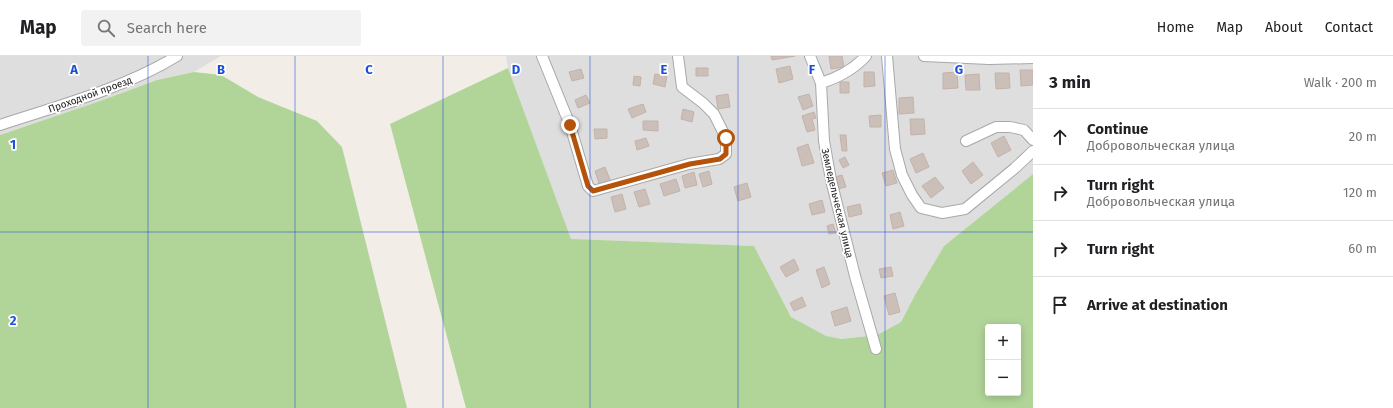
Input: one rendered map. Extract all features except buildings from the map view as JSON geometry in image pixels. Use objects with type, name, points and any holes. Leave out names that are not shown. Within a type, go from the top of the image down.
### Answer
[{"type":"street","name":"Проходной проезд","points":[[0,125],[94,94],[163,65],[177,56]]},
{"type":"street","points":[[542,56],[570,125],[588,186],[593,191],[690,164],[720,159],[726,154],[726,138],[714,114],[703,103],[682,87],[678,56]]},
{"type":"street","name":"Земледельческая улица","points":[[810,56],[820,83],[824,141],[831,180],[855,276],[876,349]]},
{"type":"street","points":[[820,83],[837,78],[866,56]]},
{"type":"street","points":[[887,56],[895,149],[902,175],[912,196],[922,208],[942,213],[965,209],[1015,168],[1033,151]]},
{"type":"street","points":[[924,56],[989,59],[1033,58]]},
{"type":"street","points":[[966,141],[996,127],[1010,127],[1024,130],[1033,140]]},
{"type":"shaded area","points":[[0,56],[221,56],[194,72],[157,80],[0,135]]},
{"type":"shaded area","points":[[506,56],[1033,56],[1033,174],[944,246],[901,322],[877,335],[841,339],[826,337],[791,317],[754,246],[571,240],[508,68]]},
{"type":"green space","points":[[508,68],[571,239],[754,246],[791,317],[826,336],[841,339],[877,335],[901,322],[944,246],[1033,174],[1033,408],[466,408],[390,124]]},
{"type":"green space","points":[[194,72],[221,75],[258,97],[317,121],[342,147],[407,408],[0,408],[0,135],[157,80]]},
{"type":"route","points":[[570,125],[588,186],[593,191],[690,164],[720,159],[726,154],[726,138]]}]
